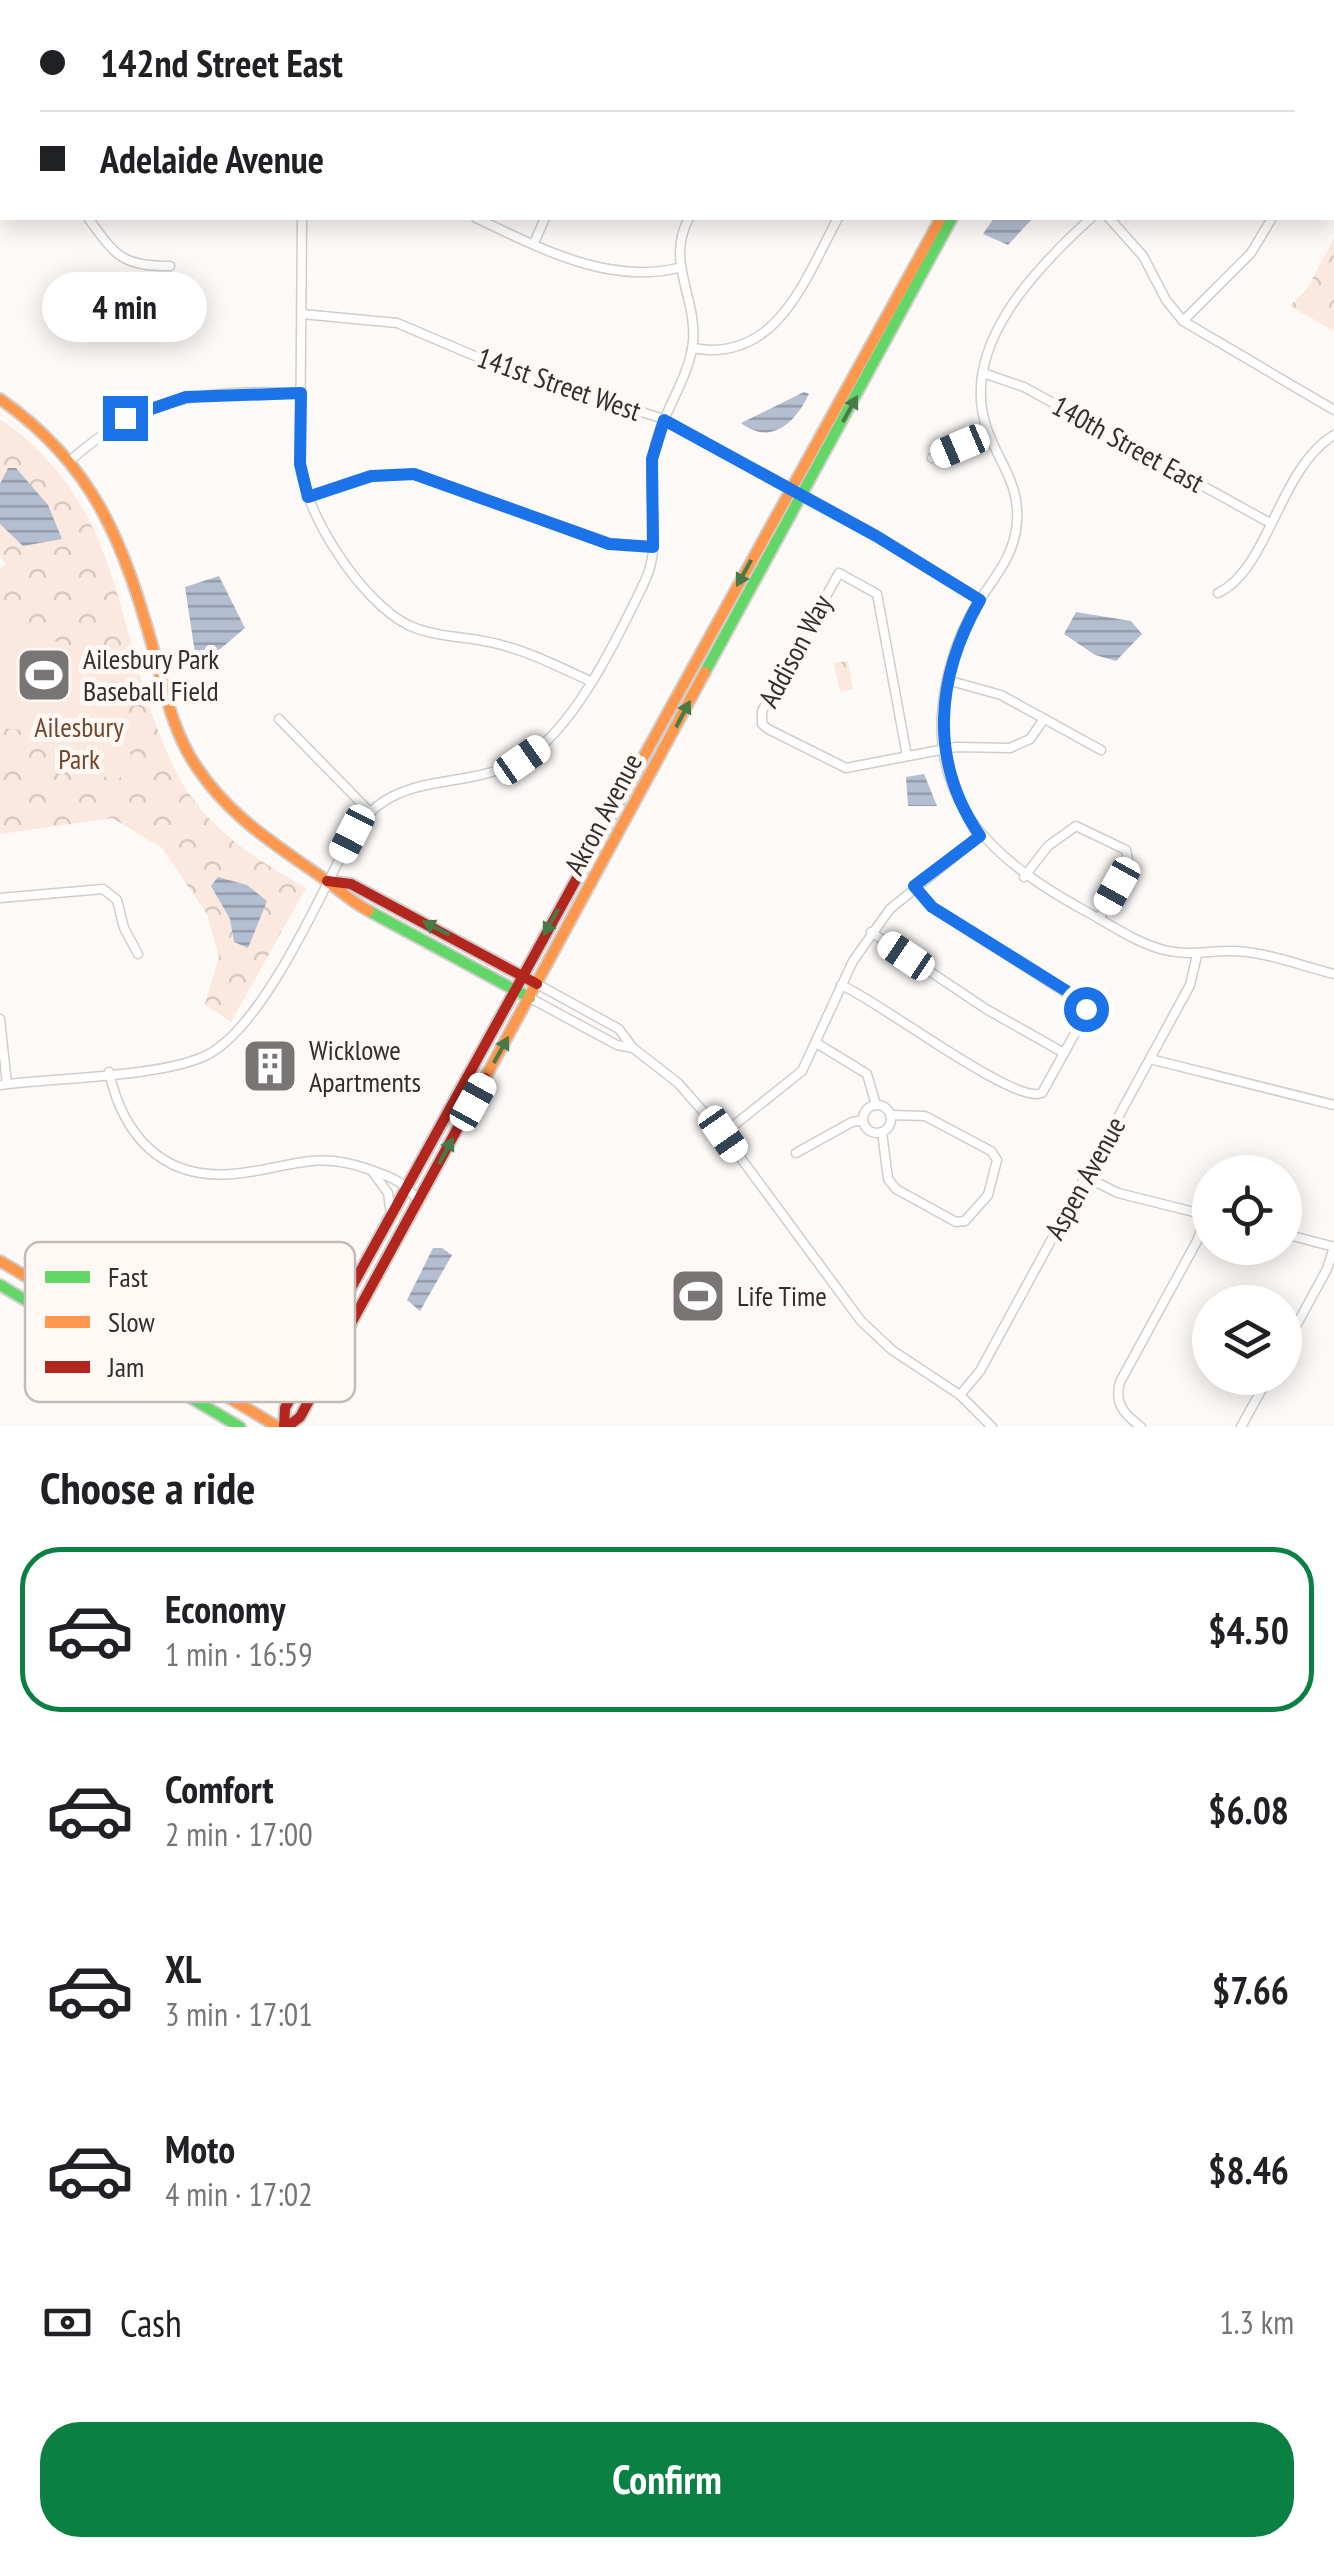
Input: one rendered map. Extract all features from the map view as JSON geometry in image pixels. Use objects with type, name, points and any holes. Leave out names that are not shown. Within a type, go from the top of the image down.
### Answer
[{"type":"main road","name":"Akron Avenue","points":[[355,1280],[940,220]]},
{"type":"main road","name":"Akron Avenue","points":[[355,1316],[951,220]]},
{"type":"main road","points":[[0,399],[36,423],[93,485],[120,540],[184,748],[237,818],[328,881],[344,898],[530,998]]},
{"type":"main road","points":[[328,881],[352,884],[537,984]]},
{"type":"main road","points":[[0,1260],[25,1275]]},
{"type":"main road","points":[[0,1286],[25,1301]]},
{"type":"main road","points":[[197,1402],[240,1427]]},
{"type":"main road","points":[[241,1402],[283,1427]]},
{"type":"main road","name":"Akron Avenue","points":[[283,1427],[288,1402]]},
{"type":"main road","name":"Akron Avenue","points":[[283,1427],[300,1417],[308,1402]]},
{"type":"street","points":[[90,220],[124,260],[142,266],[170,266]]},
{"type":"street","points":[[302,220],[300,464],[321,528],[368,591],[404,623],[524,651],[590,681]]},
{"type":"street","points":[[481,220],[608,270],[648,272],[678,268]]},
{"type":"street","points":[[534,243],[544,220]]},
{"type":"street","points":[[0,1019],[4,1085],[188,1062],[232,1038],[265,994],[352,834],[369,812],[410,786],[480,775],[522,760],[553,735],[590,681],[646,582],[653,547],[652,459],[692,348],[691,307],[678,268],[678,246],[687,220]]},
{"type":"street","points":[[692,348],[740,348],[770,331],[788,308],[837,220]]},
{"type":"street","points":[[1089,220],[1030,277],[992,346],[983,373],[982,404],[989,434],[1013,482],[1017,523],[1007,561],[958,640],[947,680],[944,749],[954,787],[980,836],[1024,877],[1152,947],[1196,955],[1250,953],[1334,974]]},
{"type":"street","points":[[1111,220],[1143,256],[1166,300],[1184,321],[1334,410]]},
{"type":"street","points":[[1184,321],[1251,253],[1271,220]]},
{"type":"street","name":"141st Street West","points":[[302,314],[397,323],[491,364],[664,420],[791,487],[980,600]]},
{"type":"street","name":"140th Street East","points":[[983,373],[1024,387],[1270,523]]},
{"type":"street","points":[[72,458],[125,418],[168,401],[211,394],[301,393]]},
{"type":"street","points":[[932,458],[989,434]]},
{"type":"street","points":[[1218,593],[1239,579],[1306,458],[1334,435]]},
{"type":"street","points":[[308,497],[371,476],[414,474],[609,544],[653,547]]},
{"type":"street","name":"Addison Way","points":[[907,756],[877,594],[839,573],[762,711],[762,724],[838,766],[907,756],[944,749],[1010,748],[1030,739],[1044,719]]},
{"type":"street","points":[[947,680],[989,690],[1101,750]]},
{"type":"street","points":[[279,719],[369,812]]},
{"type":"street","points":[[1024,877],[1048,846],[1076,826],[1112,842],[1126,850],[1129,864],[1099,918]]},
{"type":"street","points":[[723,1134],[782,1091],[802,1070],[871,932],[914,886],[980,836]]},
{"type":"street","points":[[842,985],[867,995],[954,1054],[1026,1095],[1042,1093],[1085,1015],[1086,1004],[932,907],[914,886]]},
{"type":"street","points":[[0,898],[102,889],[118,900],[124,928],[138,954]]},
{"type":"street","points":[[871,932],[986,1009],[1064,1053]]},
{"type":"street","name":"Aspen Avenue","points":[[960,1395],[980,1370],[1150,1060],[1190,985],[1196,955]]},
{"type":"street","points":[[537,984],[619,1029],[633,1048],[678,1083],[723,1134],[861,1322],[892,1350],[960,1395],[992,1427]]},
{"type":"street","points":[[530,998],[617,1045],[633,1048]]},
{"type":"street","points":[[818,1044],[867,1074],[876,1105]]},
{"type":"street","points":[[1150,1060],[1334,1105]]},
{"type":"street","points":[[110,1072],[116,1102],[132,1132],[154,1154],[180,1167],[229,1175],[320,1158],[407,1185],[418,1201]]},
{"type":"street","points":[[876,1105],[885,1107],[891,1116],[890,1126],[882,1132],[870,1131],[863,1120],[866,1110],[876,1105]]},
{"type":"street","points":[[882,1132],[884,1168],[896,1189],[956,1222],[964,1221],[988,1195],[997,1160],[990,1151],[925,1116],[891,1116]]},
{"type":"street","points":[[796,1153],[852,1122],[863,1120]]},
{"type":"street","points":[[372,1171],[388,1193],[391,1214]]},
{"type":"street","points":[[1086,1177],[1118,1193],[1192,1211]]},
{"type":"street","points":[[1302,1239],[1334,1247],[1327,1269],[1302,1315]]},
{"type":"street","points":[[1141,1427],[1121,1409],[1116,1396],[1192,1248]]},
{"type":"street","points":[[1241,1427],[1259,1395]]},
{"type":"green space","points":[[1334,238],[1334,331],[1290,306],[1307,289]]},
{"type":"green space","name":"Ailesbury Park","points":[[0,419],[44,456],[75,496],[98,540],[158,730],[191,797],[235,842],[306,888],[231,1022],[205,1004],[219,957],[207,914],[162,848],[112,818],[0,834],[0,568],[6,565],[0,555]]},
{"type":"green space","name":"Ailesbury Park Baseball Field","points":[[0,623],[39,629],[73,654],[102,696],[107,738],[0,728]]},
{"type":"green space","points":[[848,661],[853,689],[840,692],[834,663]]},
{"type":"green space","points":[[115,746],[132,755],[117,783],[100,774]]},
{"type":"water","points":[[993,220],[1031,220],[1008,245],[983,234]]},
{"type":"water","points":[[804,392],[809,394],[803,405],[781,428],[762,432],[741,423]]},
{"type":"water","points":[[8,468],[16,468],[48,505],[62,539],[23,546],[0,524],[0,484]]},
{"type":"water","points":[[219,576],[245,628],[219,650],[196,660],[185,587]]},
{"type":"water","points":[[1076,612],[1131,621],[1142,634],[1116,661],[1095,655],[1064,634]]},
{"type":"water","points":[[924,774],[937,806],[908,806],[906,777]]},
{"type":"water","points":[[218,877],[247,885],[267,901],[248,948],[234,942],[230,919],[211,886]]},
{"type":"water","points":[[433,1248],[442,1248],[452,1255],[420,1311],[407,1300]]},
{"type":"traffic: fast","points":[[705,672],[951,220]]},
{"type":"traffic: fast","points":[[369,911],[530,998]]},
{"type":"traffic: fast","points":[[0,1285],[25,1300]]},
{"type":"traffic: fast","points":[[198,1402],[240,1427]]},
{"type":"traffic: slow","points":[[638,767],[940,220]]},
{"type":"traffic: slow","points":[[0,399],[60,451],[101,510],[131,576],[166,696],[196,766],[222,799],[252,827],[369,911]]},
{"type":"traffic: slow","points":[[485,1078],[705,672]]},
{"type":"traffic: slow","points":[[0,1261],[25,1276]]},
{"type":"traffic: slow","points":[[236,1402],[278,1427]]},
{"type":"traffic: jam","points":[[355,1281],[638,767]]},
{"type":"traffic: jam","points":[[327,881],[351,884],[537,984]]},
{"type":"traffic: jam","points":[[355,1316],[485,1078]]},
{"type":"traffic: jam","points":[[284,1427],[288,1402]]},
{"type":"traffic: jam","points":[[287,1427],[300,1417],[308,1402]]},
{"type":"place","name":"Ailesbury Park Baseball Field","points":[[44,675]]},
{"type":"place","name":"Wicklowe Apartments","points":[[270,1066]]},
{"type":"place","name":"Life Time","points":[[698,1296]]},
{"type":"route","points":[[125,418],[186,397],[301,393],[300,464],[308,497],[371,476],[414,474],[609,544],[653,547],[652,459],[664,420],[919,561],[980,600],[953,652],[942,724],[950,777],[980,836],[914,886],[932,907],[1016,963],[1081,1000],[1086,1009]]}]
